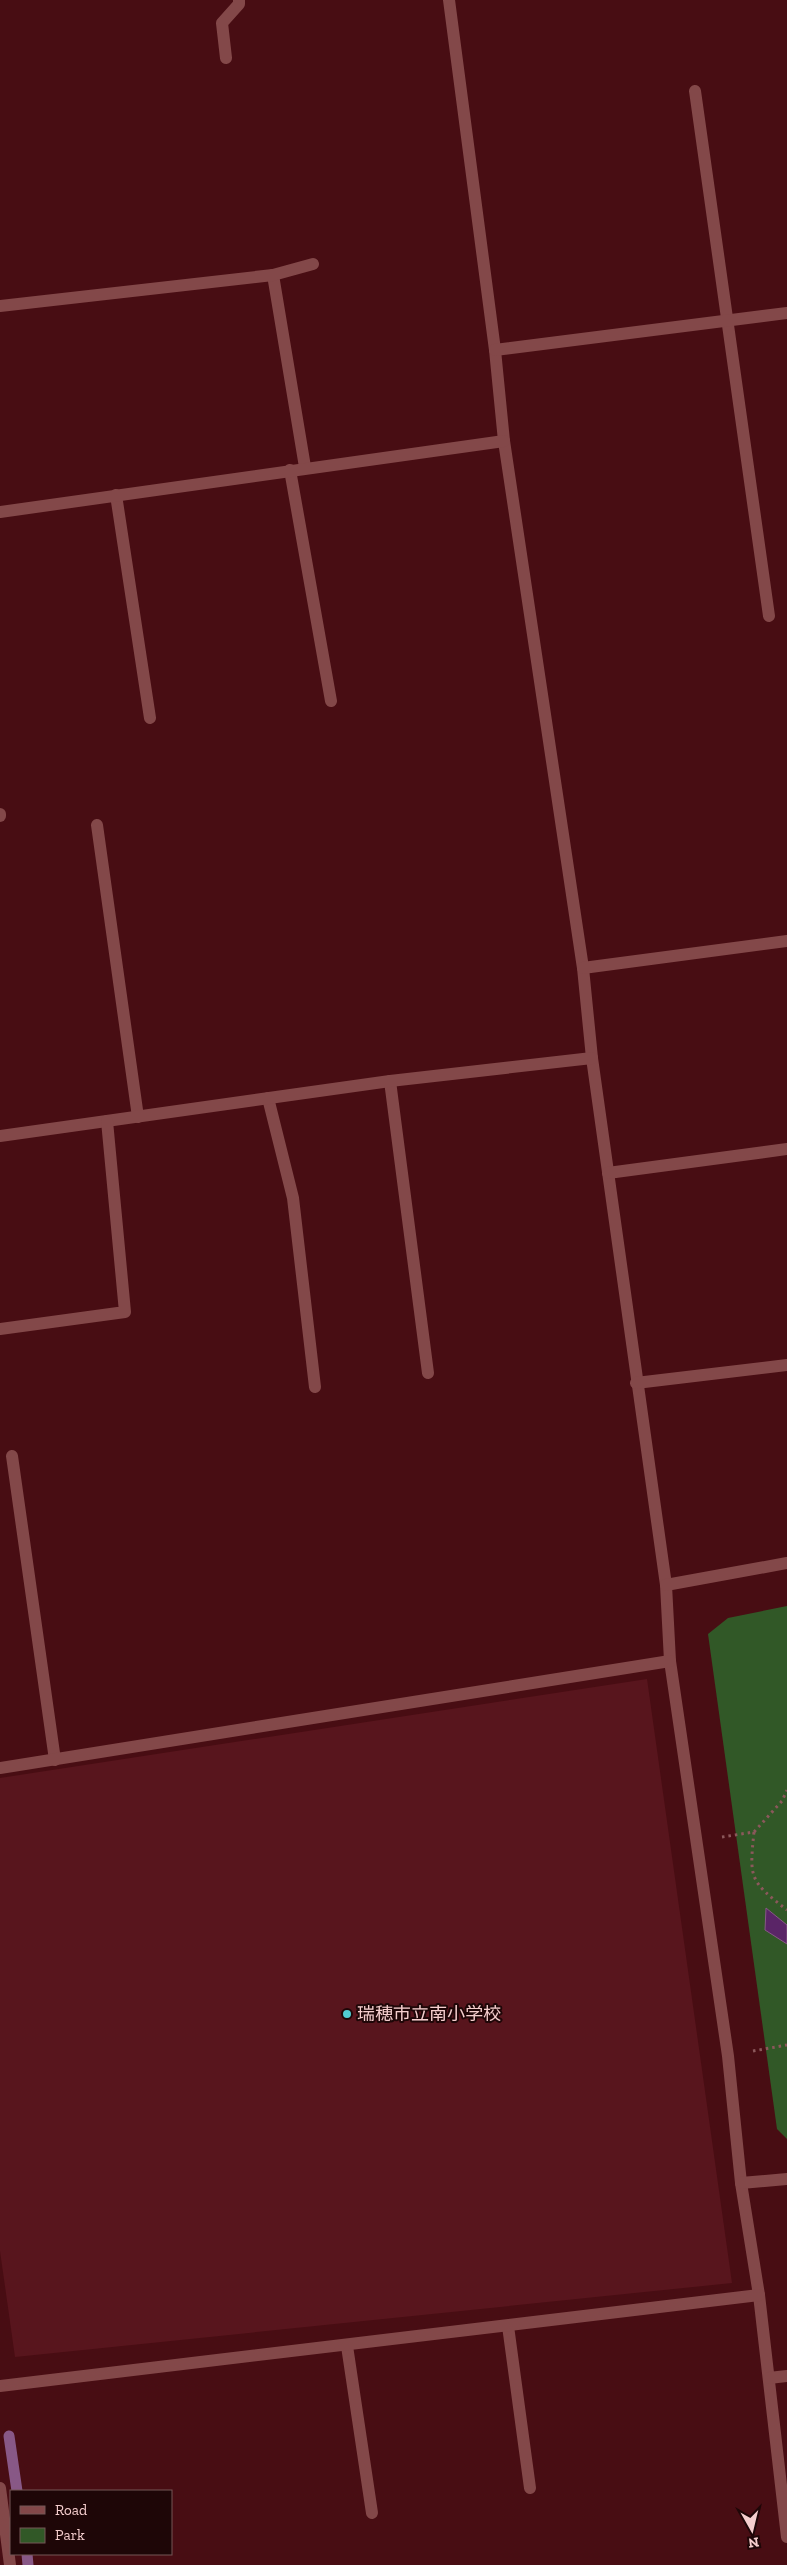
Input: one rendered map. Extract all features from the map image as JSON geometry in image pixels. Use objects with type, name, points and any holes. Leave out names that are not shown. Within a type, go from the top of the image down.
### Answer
[{"type":"street","points":[[226,58],[222,23],[239,4],[239,0]]},
{"type":"street","points":[[449,0],[495,350],[504,441],[583,968],[592,1058],[636,1383],[666,1585],[670,1662],[728,2056],[741,2183],[759,2295],[787,2536]]},
{"type":"street","points":[[695,91],[769,616]]},
{"type":"street","points":[[0,306],[274,275],[313,264]]},
{"type":"street","points":[[274,275],[304,468]]},
{"type":"street","points":[[495,350],[787,313]]},
{"type":"street","points":[[0,512],[504,441]]},
{"type":"street","points":[[290,470],[331,701]]},
{"type":"street","points":[[116,495],[150,718]]},
{"type":"street","points":[[97,825],[138,1117]]},
{"type":"street","points":[[583,968],[787,940]]},
{"type":"street","points":[[0,1136],[390,1081],[592,1058]]},
{"type":"street","points":[[390,1081],[428,1373]]},
{"type":"street","points":[[268,1098],[293,1198],[315,1388]]},
{"type":"street","points":[[0,1329],[125,1312],[107,1121]]},
{"type":"street","points":[[608,1173],[787,1149]]},
{"type":"street","points":[[636,1383],[787,1364]]},
{"type":"street","points":[[12,1456],[55,1760]]},
{"type":"street","points":[[666,1585],[787,1563]]},
{"type":"street","points":[[0,1768],[670,1662]]},
{"type":"street","points":[[741,2183],[787,2179]]},
{"type":"street","points":[[0,2386],[759,2295]]},
{"type":"street","points":[[508,2326],[530,2488]]},
{"type":"street","points":[[346,2346],[372,2513]]},
{"type":"street","points":[[769,2378],[787,2376]]},
{"type":"street","points":[[0,2488],[10,2565]]},
{"type":"path","points":[[787,1790],[782,1801],[754,1832],[751,1865],[758,1886],[787,1910]]},
{"type":"path","points":[[695,1841],[754,1832]]},
{"type":"path","points":[[728,2056],[787,2045]]},
{"type":"shaded area","name":"瑞穂市立南小学校","points":[[647,1679],[732,2283],[15,2357],[0,2251],[0,1778]]},
{"type":"shaded area","points":[[766,1908],[787,1925],[787,1944],[765,1930]]},
{"type":"green space","points":[[787,1606],[787,2139],[777,2129],[708,1634],[728,1618]]},
{"type":"waterway","points":[[9,2436],[17,2490]]},
{"type":"waterway","points":[[27,2555],[28,2565]]},
{"type":"place","name":"瑞穂市立南小学校","points":[[347,2014]]}]
